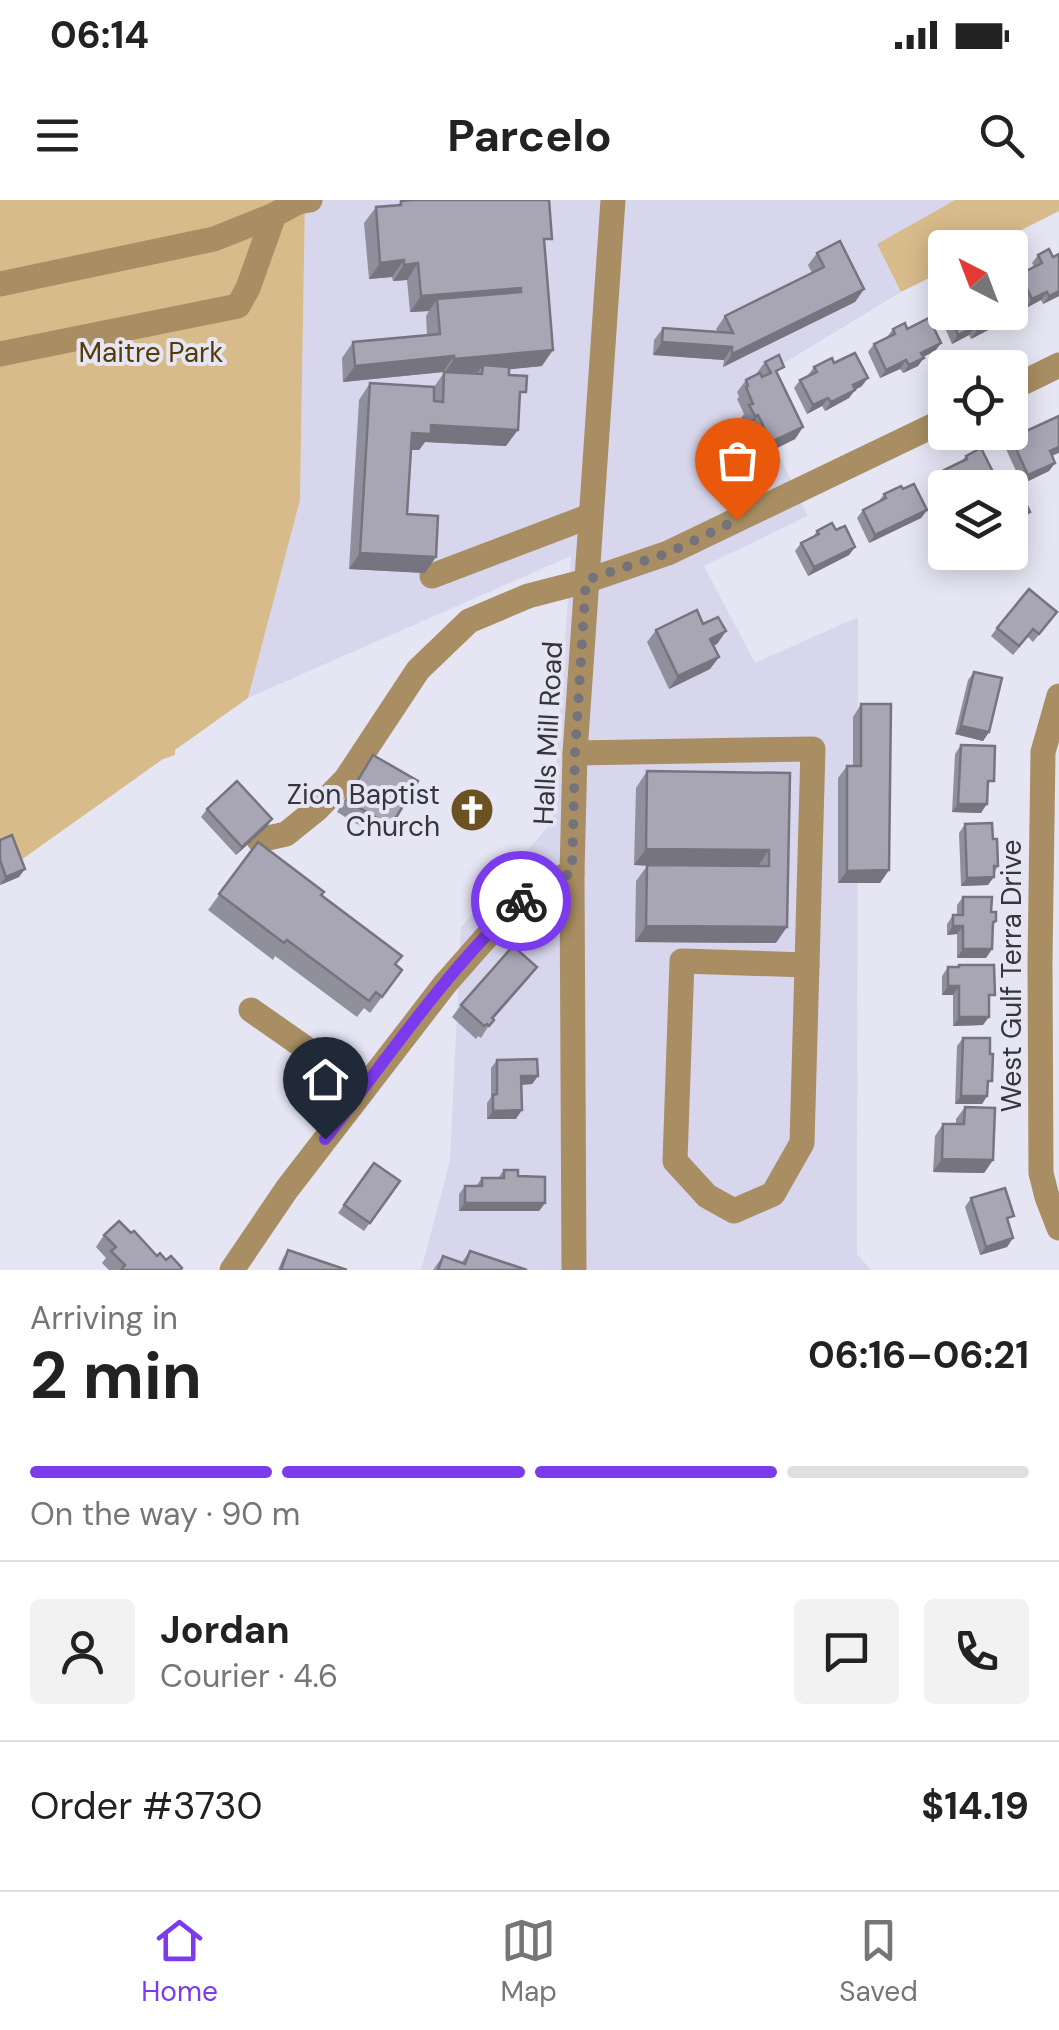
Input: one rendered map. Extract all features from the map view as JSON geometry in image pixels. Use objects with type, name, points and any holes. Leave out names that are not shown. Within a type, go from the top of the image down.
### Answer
[{"type":"street","points":[[0,284],[214,239],[310,200]]},
{"type":"street","name":"Halls Mill Road","points":[[574,1270],[575,753],[613,200]]},
{"type":"street","points":[[0,354],[238,306],[274,214]]},
{"type":"street","points":[[1028,380],[1059,365]]},
{"type":"street","points":[[260,840],[286,834],[346,779],[418,670],[469,620],[528,596],[668,553],[928,428]]},
{"type":"street","points":[[432,576],[590,516]]},
{"type":"street","name":"West Gulf Terra Drive","points":[[1059,696],[1043,752],[1049,962],[1041,1173],[1059,1228]]},
{"type":"street","points":[[575,753],[812,749],[802,1144],[773,1194],[734,1211],[707,1196],[674,1160],[682,960],[806,965]]},
{"type":"street","points":[[232,1270],[287,1188],[445,984],[536,887],[572,873]]},
{"type":"street","points":[[250,1010],[364,1089]]},
{"type":"shaded area","points":[[305,200],[955,200],[877,244],[901,292],[746,386],[808,516],[704,566],[755,663],[858,617],[857,1254],[871,1270],[421,1270],[450,1161],[461,927],[552,822],[571,556],[248,698],[300,500]]},
{"type":"green space","name":"Maitre Park","points":[[0,200],[305,200],[300,500],[248,698],[175,750],[175,755],[163,759],[0,875]]},
{"type":"green space","points":[[955,200],[1059,200],[1059,211],[1022,230],[928,230],[928,278],[901,292],[877,244]]},
{"type":"building","points":[[413,200],[549,200],[552,239],[544,239],[553,350],[355,366],[353,342],[440,334],[437,299],[521,292],[521,288],[421,296],[418,263],[380,263],[376,207]]},
{"type":"building","points":[[840,241],[864,289],[732,354],[732,347],[662,342],[663,328],[733,333],[725,316],[824,267],[817,253]]},
{"type":"building","points":[[1049,249],[1053,257],[1059,254],[1059,291],[1032,299],[1028,270],[1042,263],[1038,255]]},
{"type":"building","points":[[928,318],[928,330],[935,330],[941,343],[921,353],[924,358],[909,365],[906,360],[886,370],[874,344],[895,334],[893,329],[905,323],[907,329]]},
{"type":"building","points":[[855,353],[868,378],[831,402],[828,398],[813,405],[800,380],[817,372],[814,367],[832,358],[834,363]]},
{"type":"building","points":[[779,355],[784,367],[776,371],[803,427],[771,442],[749,405],[753,404],[746,380],[771,373],[765,362]]},
{"type":"building","points":[[483,365],[509,367],[509,375],[527,376],[526,392],[520,392],[518,430],[431,425],[431,434],[412,433],[407,514],[438,516],[436,557],[360,553],[370,383],[434,387],[434,401],[443,402],[444,372],[482,374]]},
{"type":"building","points":[[1059,416],[1059,447],[1050,451],[1055,463],[1028,475],[1017,450],[1028,450],[1028,430]]},
{"type":"building","points":[[982,450],[992,470],[944,470],[967,459],[966,456]]},
{"type":"building","points":[[914,484],[927,510],[875,535],[863,510],[886,498],[884,494]]},
{"type":"building","points":[[832,523],[836,530],[845,526],[855,547],[814,567],[801,543]]},
{"type":"building","points":[[1029,589],[1057,612],[1039,634],[1033,629],[1019,646],[997,628]]},
{"type":"building","points":[[697,610],[703,624],[718,617],[726,631],[710,639],[719,657],[678,676],[656,630]]},
{"type":"building","points":[[974,672],[1002,678],[989,732],[961,726]]},
{"type":"building","points":[[861,704],[891,704],[889,870],[847,871],[847,766],[861,766]]},
{"type":"building","points":[[961,745],[995,746],[994,781],[988,781],[987,804],[958,804]]},
{"type":"building","points":[[373,755],[418,781],[391,826],[346,800]]},
{"type":"building","points":[[647,771],[790,773],[787,927],[646,926],[647,865],[769,866],[769,850],[646,849]]},
{"type":"building","points":[[237,781],[272,819],[242,847],[207,809]]},
{"type":"building","points":[[992,823],[998,866],[994,866],[994,877],[967,878],[965,824]]},
{"type":"building","points":[[12,835],[25,869],[6,877],[0,860],[0,840]]},
{"type":"building","points":[[258,842],[402,956],[395,964],[402,970],[382,997],[376,992],[369,1001],[219,894]]},
{"type":"building","points":[[963,897],[992,897],[991,912],[996,912],[996,921],[992,949],[963,949],[963,926],[953,926],[953,915],[963,915]]},
{"type":"building","points":[[513,946],[537,967],[489,1026],[484,1026],[461,1005]]},
{"type":"building","points":[[994,965],[995,995],[989,995],[989,1017],[959,1017],[959,986],[948,986],[948,967]]},
{"type":"building","points":[[963,1038],[990,1038],[992,1081],[988,1081],[987,1096],[961,1096]]},
{"type":"building","points":[[537,1059],[538,1076],[521,1076],[522,1110],[493,1111],[497,1060]]},
{"type":"building","points":[[965,1107],[995,1108],[993,1160],[942,1159],[943,1124],[964,1124]]},
{"type":"building","points":[[374,1163],[400,1181],[370,1223],[344,1205]]},
{"type":"building","points":[[504,1170],[518,1170],[518,1176],[545,1177],[545,1203],[465,1203],[465,1186],[482,1186],[482,1178],[504,1178]]},
{"type":"building","points":[[1005,1188],[1014,1216],[1007,1218],[1013,1238],[986,1247],[971,1198]]},
{"type":"building","points":[[119,1221],[157,1256],[160,1253],[166,1260],[171,1256],[182,1268],[121,1270],[125,1265],[111,1251],[116,1247],[104,1235]]},
{"type":"building","points":[[288,1250],[347,1270],[281,1270]]},
{"type":"building","points":[[470,1251],[527,1270],[438,1270],[443,1256],[465,1264]]},
{"type":"way so far","points":[[521,901],[536,887],[572,873],[586,580],[668,553],[737,520]]},
{"type":"place","name":"Zion Baptist Church","points":[[472,810]]},
{"type":"route","points":[[325,1139],[445,984],[521,901]]}]
